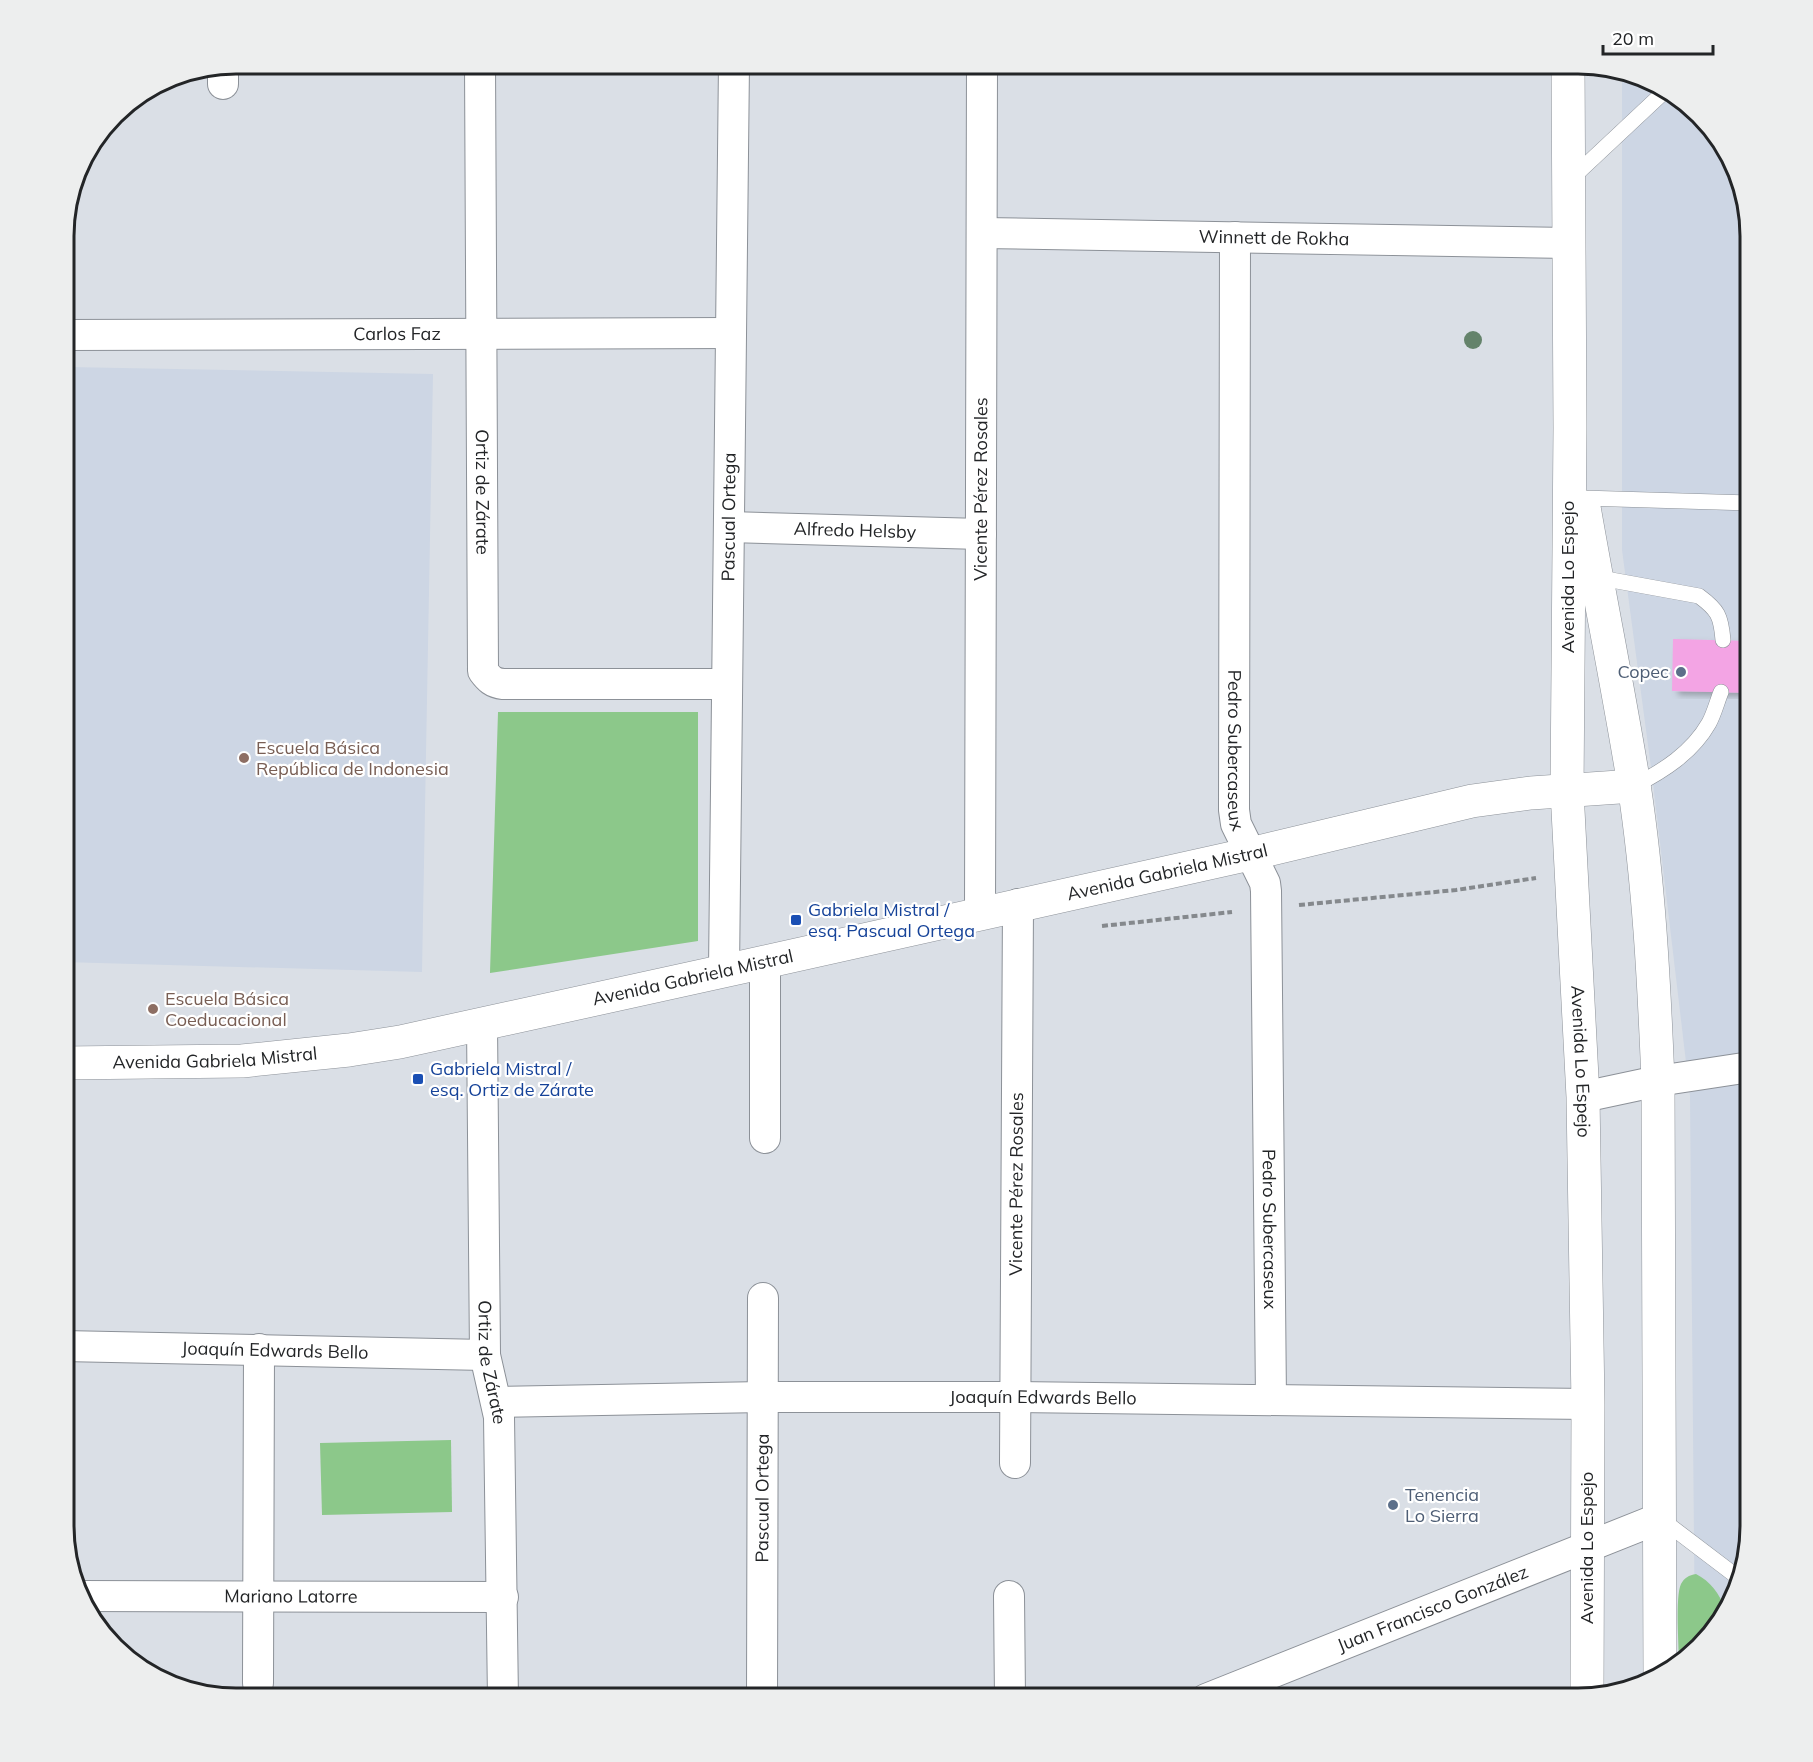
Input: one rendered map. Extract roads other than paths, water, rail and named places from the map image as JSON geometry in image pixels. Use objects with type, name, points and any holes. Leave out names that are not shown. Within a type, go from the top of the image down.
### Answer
[{"type":"main road","name":"Avenida Lo Espejo","points":[[1568,74],[1569,428],[1582,576],[1634,786],[1650,938],[1658,1081],[1660,1666]]},
{"type":"main road","name":"Avenida Lo Espejo","points":[[1569,428],[1582,498],[1582,576],[1566,791],[1583,1097],[1588,1404],[1587,1688]]},
{"type":"main road","name":"Avenida Gabriela Mistral","points":[[74,1063],[220,1062],[296,1057],[380,1045],[1250,854],[1472,801],[1508,795],[1634,786]]},
{"type":"street","name":"Ortiz de Zárate","points":[[480,74],[483,671],[488,679],[503,684],[727,684]]},
{"type":"street","name":"Pascual Ortega","points":[[724,971],[734,74]]},
{"type":"street","name":"Vicente Pérez Rosales","points":[[980,914],[982,74]]},
{"type":"street","name":"Winnett de Rokha","points":[[982,233],[1568,243]]},
{"type":"street","name":"Pedro Subercaseux","points":[[1235,237],[1234,810],[1236,824],[1265,883],[1266,891],[1271,1400]]},
{"type":"street","name":"Carlos Faz","points":[[74,335],[731,333]]},
{"type":"street","name":"Alfredo Helsby","points":[[729,527],[981,534]]},
{"type":"street","name":"Vicente Pérez Rosales","points":[[1015,1463],[1018,904]]},
{"type":"street","points":[[765,962],[765,1138]]},
{"type":"street","name":"Ortiz de Zárate","points":[[482,1024],[485,1355],[500,1417],[503,1688]]},
{"type":"street","points":[[1583,1097],[1658,1081],[1740,1069]]},
{"type":"street","name":"Pascual Ortega","points":[[762,1688],[764,1298]]},
{"type":"street","name":"Joaquín Edwards Bello","points":[[74,1346],[485,1355]]},
{"type":"street","points":[[258,1683],[259,1349]]},
{"type":"street","name":"Joaquín Edwards Bello","points":[[497,1402],[763,1397],[1015,1397],[1588,1404]]},
{"type":"street","name":"Juan Francisco González","points":[[1234,1688],[1660,1518]]},
{"type":"street","name":"Mariano Latorre","points":[[89,1596],[502,1597]]},
{"type":"street","points":[[1010,1596],[1010,1688]]},
{"type":"lane","points":[[1569,181],[1660,96]]},
{"type":"lane","points":[[1582,498],[1740,503]]},
{"type":"lane","points":[[1582,576],[1699,596],[1712,605],[1717,613],[1721,621],[1723,640]]},
{"type":"lane","points":[[1634,786],[1663,771],[1689,750],[1710,723],[1720,692]]},
{"type":"lane","points":[[1660,1518],[1732,1573]]},
{"type":"place","name":"Copec","points":[[1681,672]]},
{"type":"place","name":"Escuela Básica República de Indonesia","points":[[244,758]]},
{"type":"place","name":"Gabriela Mistral / esq. Pascual Ortega","points":[[796,920]]},
{"type":"place","name":"Escuela Básica Coeducacional","points":[[153,1009]]},
{"type":"place","name":"Gabriela Mistral / esq. Ortiz de Zárate","points":[[418,1079]]},
{"type":"place","name":"Tenencia Lo Sierra","points":[[1393,1505]]}]
